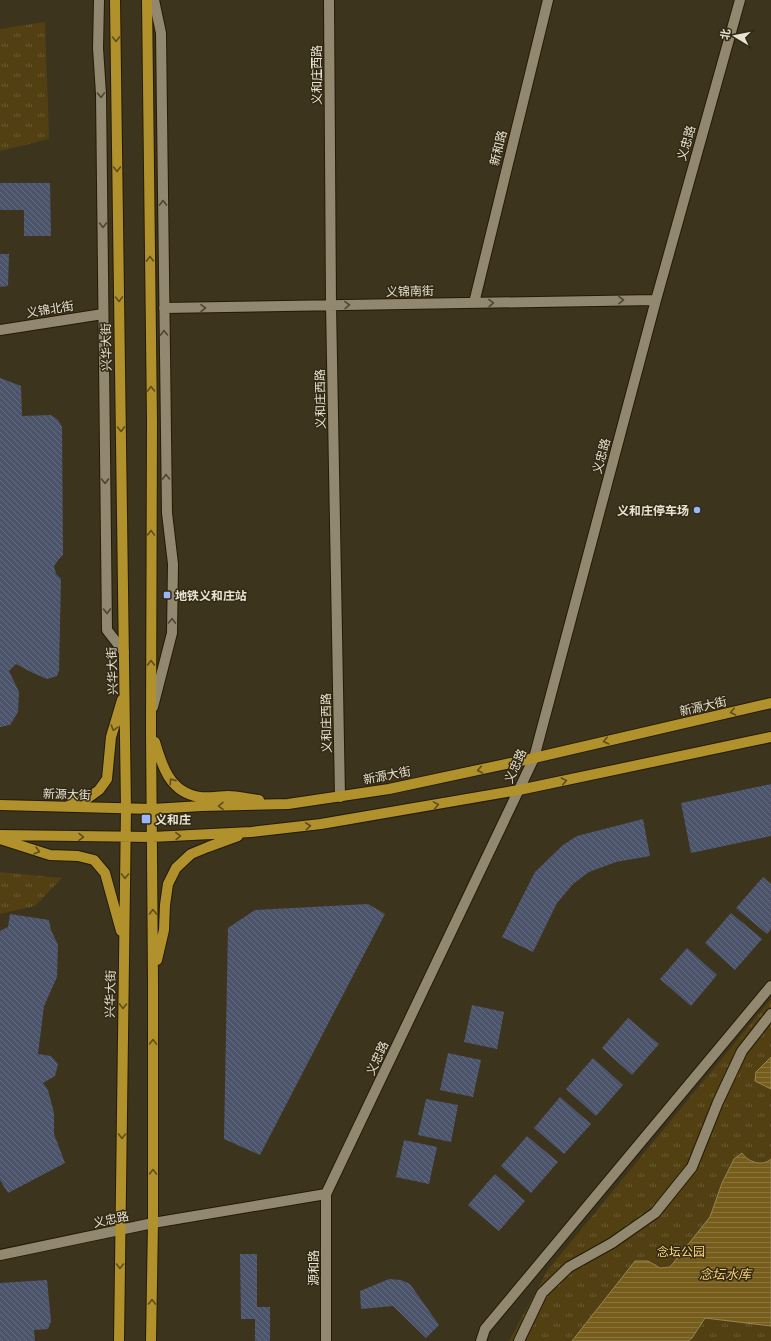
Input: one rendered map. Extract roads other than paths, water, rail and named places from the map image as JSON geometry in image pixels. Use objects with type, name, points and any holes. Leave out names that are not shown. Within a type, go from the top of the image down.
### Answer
[{"type":"main road","name":"兴华大街","points":[[115,0],[126,809],[119,1341]]},
{"type":"main road","points":[[147,0],[152,414],[151,730],[153,1223],[151,1341]]},
{"type":"main road","points":[[27,806],[85,800],[99,790],[107,779],[111,737],[125,690]]},
{"type":"main road","name":"新源大街","points":[[0,805],[152,809],[288,804],[389,789],[534,758],[771,703]]},
{"type":"main road","points":[[151,730],[163,768],[176,786],[190,795],[202,797],[228,796],[288,804]]},
{"type":"main road","points":[[0,835],[152,837],[251,832],[321,824],[519,790],[771,737]]},
{"type":"main road","points":[[153,980],[164,930],[168,884],[176,868],[191,854],[251,832]]},
{"type":"main road","points":[[0,839],[50,854],[78,856],[94,860],[105,873],[112,903],[124,942]]},
{"type":"street","points":[[99,0],[98,48],[101,94],[107,630],[124,652]]},
{"type":"street","points":[[151,713],[172,633],[173,564],[167,513],[161,33],[154,0]]},
{"type":"street","name":"义和庄西路","points":[[329,0],[331,305],[340,797]]},
{"type":"street","name":"新和路","points":[[474,303],[548,0]]},
{"type":"street","name":"义忠路","points":[[0,1255],[153,1223],[326,1194],[534,758],[656,300],[740,0]]},
{"type":"street","name":"义锦南街","points":[[164,308],[656,300]]},
{"type":"street","name":"义锦北街","points":[[0,330],[104,314]]},
{"type":"street","points":[[481,1341],[485,1329],[771,986]]},
{"type":"street","points":[[519,1341],[542,1293],[569,1267],[612,1243],[655,1213],[692,1167],[718,1102],[742,1051],[771,1014]]},
{"type":"street","name":"源和路","points":[[326,1194],[326,1341]]},
{"type":"water","points":[[771,1057],[771,1089],[755,1081],[756,1072]]},
{"type":"water","name":"念坛水库","points":[[742,1153],[751,1161],[759,1163],[764,1163],[771,1159],[771,1326],[705,1318],[692,1338],[688,1341],[572,1341],[635,1261],[648,1261],[660,1268],[670,1267],[710,1217],[722,1183],[734,1159]]},
{"type":"place","name":"义和庄停车场","points":[[697,510]]},
{"type":"place","name":"地铁义和庄站","points":[[167,595]]},
{"type":"place","name":"义和庄","points":[[146,819]]},
{"type":"park label","name":"念坛公园","points":[[681,1251]]}]
